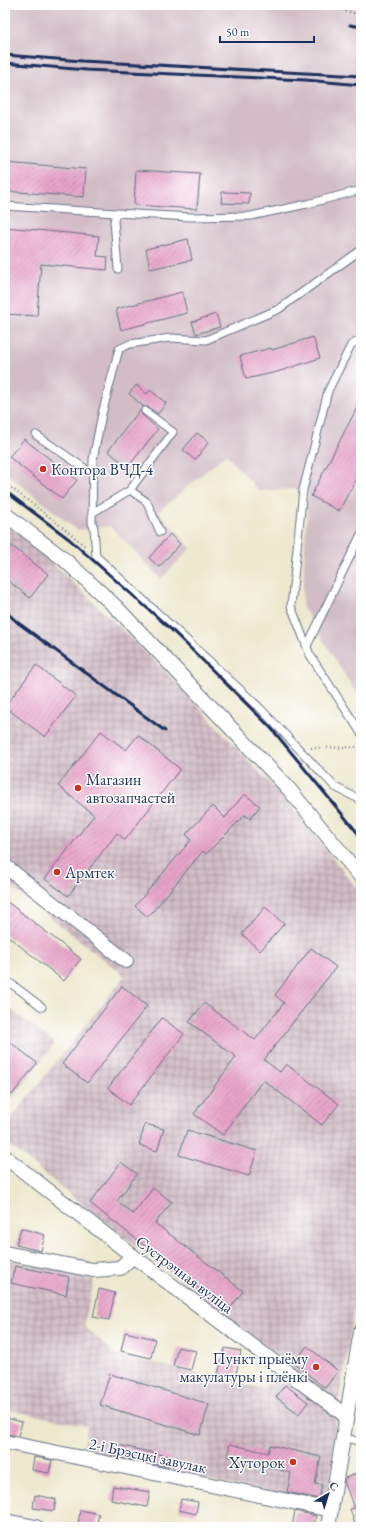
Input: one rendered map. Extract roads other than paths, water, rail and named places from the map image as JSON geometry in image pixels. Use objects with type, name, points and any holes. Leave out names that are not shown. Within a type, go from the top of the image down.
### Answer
[{"type":"street","points":[[5,514],[65,560],[123,613],[288,788],[361,877]]},
{"type":"street","points":[[5,866],[126,961]]},
{"type":"street","name":"Сустрэчная вуліца","points":[[5,1157],[133,1256],[346,1416]]},
{"type":"street","points":[[5,1253],[93,1270],[120,1268],[133,1256]]},
{"type":"street","points":[[328,1527],[361,1331]]},
{"type":"street","name":"2-і Брэсцкі завулак","points":[[5,1442],[331,1510]]},
{"type":"street","points":[[5,1521],[36,1527]]},
{"type":"lane","points":[[5,206],[191,217],[251,216],[307,204],[361,190]]},
{"type":"lane","points":[[116,213],[114,220],[118,269]]},
{"type":"lane","points":[[361,250],[279,309],[206,340],[170,338],[130,344],[119,349],[102,414],[93,459],[92,513],[96,556],[104,560],[221,668],[335,787],[361,800]]},
{"type":"lane","points":[[361,339],[351,345],[328,391],[302,490],[291,606],[310,655],[361,733]]},
{"type":"lane","points":[[92,513],[130,490],[173,432],[145,411]]},
{"type":"lane","points":[[36,434],[93,474]]},
{"type":"lane","points":[[130,490],[147,502],[160,532]]},
{"type":"lane","points":[[307,646],[361,534]]},
{"type":"lane","points":[[5,979],[42,1007]]},
{"type":"lane","points":[[343,1437],[361,1442]]},
{"type":"railway","points":[[350,25],[361,27]]},
{"type":"railway","points":[[5,55],[82,61],[361,76]]},
{"type":"railway","points":[[5,63],[86,70],[306,80],[361,85]]},
{"type":"railway","points":[[5,491],[69,539],[173,631],[271,728],[361,837]]},
{"type":"railway","points":[[5,611],[17,622],[165,731]]},
{"type":"place","name":"Контора ВЧД-4","points":[[43,469]]},
{"type":"place","name":"Магазин автозапчастей","points":[[78,788]]},
{"type":"place","name":"Армтек","points":[[57,872]]},
{"type":"place","name":"Пункт прыёму макулатуры і плёнкі","points":[[316,1367]]},
{"type":"place","name":"Хуторок","points":[[293,1462]]}]
